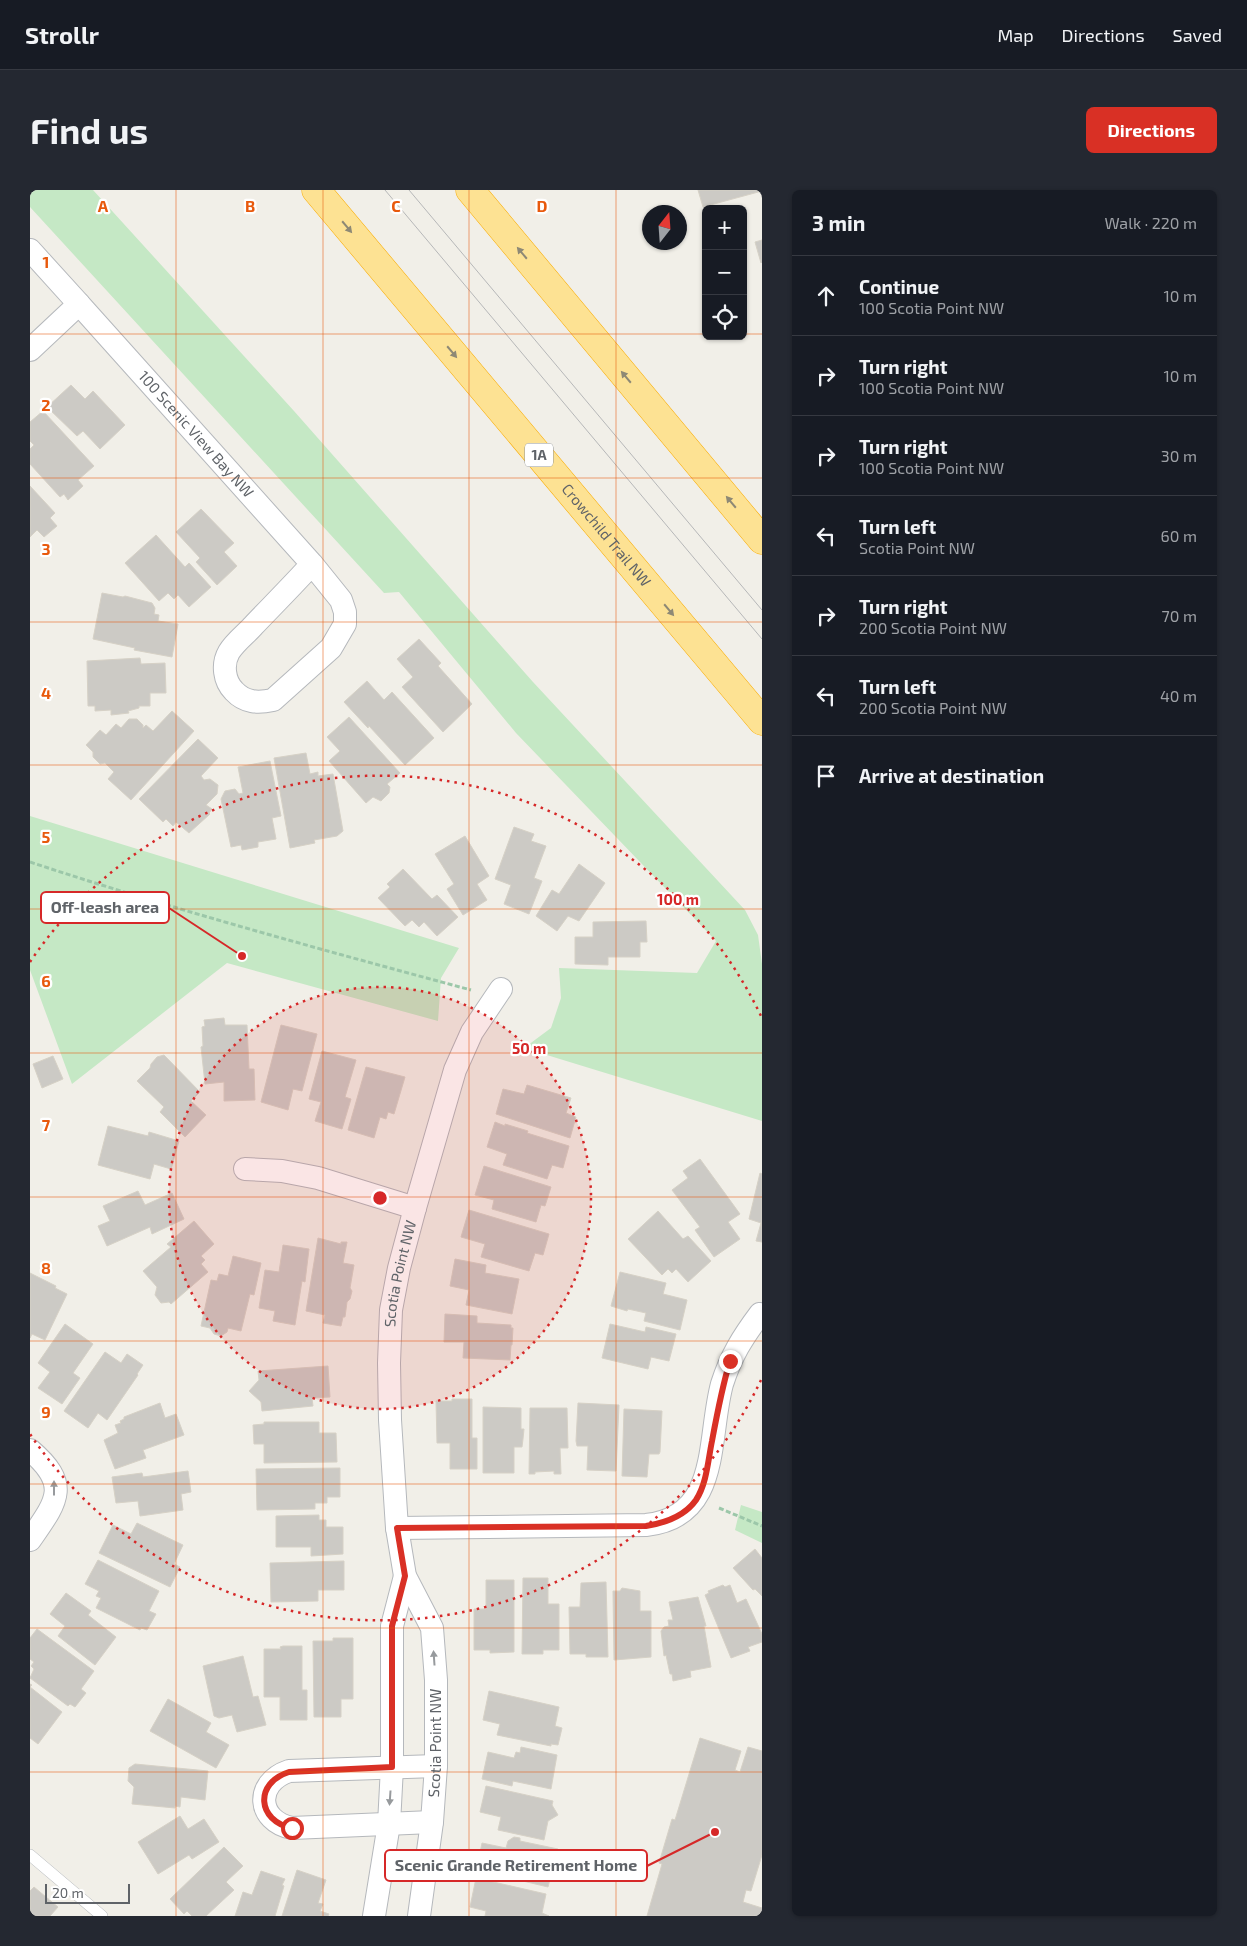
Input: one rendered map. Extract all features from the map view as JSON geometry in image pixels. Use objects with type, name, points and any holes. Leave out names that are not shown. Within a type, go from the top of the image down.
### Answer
[{"type":"highway","name":"Crowchild Trail NW","points":[[316,190],[762,721]]},
{"type":"highway","points":[[470,190],[762,540]]},
{"type":"street","name":"100 Scenic View Bay NW","points":[[30,250],[312,564],[341,600],[345,612],[344,624],[332,648],[273,700],[251,702],[241,698],[227,682],[225,672],[229,652],[312,564]]},
{"type":"street","points":[[30,350],[79,304]]},
{"type":"street","name":"Scotia Point NW","points":[[419,1916],[432,1822],[436,1766],[436,1680],[432,1628],[405,1576],[397,1528],[390,1420],[389,1364],[391,1310],[414,1208],[455,1070],[472,1032],[498,993]]},
{"type":"street","points":[[245,1170],[282,1171],[318,1178],[414,1208]]},
{"type":"street","points":[[397,1528],[646,1526],[662,1524],[672,1520],[696,1499],[706,1471],[722,1387],[730,1361],[738,1343],[760,1314]]},
{"type":"street","points":[[30,1450],[52,1471],[56,1486],[52,1508],[32,1531]]},
{"type":"street","name":"Scotia Point NW","points":[[374,1916],[389,1824],[392,1767],[392,1626],[405,1576]]},
{"type":"street","points":[[432,1822],[292,1828],[282,1826],[273,1820],[267,1812],[264,1802],[265,1791],[271,1782],[279,1775],[289,1772],[436,1766]]},
{"type":"lane","points":[[30,1855],[102,1916]]},
{"type":"path","points":[[30,862],[286,939],[498,993]]},
{"type":"path","points":[[696,1499],[762,1526]]},
{"type":"green space","points":[[30,190],[93,190],[294,411],[533,682],[745,910],[758,935],[762,964],[762,1121],[524,1048],[551,1028],[561,998],[559,968],[697,973],[716,941],[516,733],[399,592],[384,593],[30,207]]},
{"type":"green space","points":[[30,816],[459,948],[441,978],[438,1021],[227,963],[72,1084],[30,970]]},
{"type":"green space","points":[[741,1505],[762,1512],[762,1543],[735,1530]]},
{"type":"building","points":[[698,190],[762,190],[710,205],[702,205]]},
{"type":"building","points":[[762,240],[762,262],[761,263],[755,242]]},
{"type":"building","points":[[71,385],[85,399],[93,391],[125,425],[100,449],[83,431],[77,436],[47,407]]},
{"type":"building","points":[[43,411],[94,466],[78,480],[83,486],[68,500],[64,494],[60,497],[30,464],[30,449],[34,445],[30,441],[30,422]]},
{"type":"building","points":[[30,486],[55,513],[50,518],[57,526],[44,537],[37,530],[30,537]]},
{"type":"building","points":[[201,509],[234,543],[224,552],[237,566],[217,585],[196,562],[200,558],[176,532]]},
{"type":"building","points":[[156,535],[185,567],[189,563],[211,587],[189,607],[178,595],[174,599],[168,593],[159,601],[125,563]]},
{"type":"building","points":[[102,593],[125,596],[152,603],[155,608],[154,614],[159,615],[158,621],[178,624],[172,657],[134,650],[135,648],[93,639]]},
{"type":"building","points":[[419,639],[441,663],[438,666],[472,704],[443,732],[402,687],[413,677],[397,659]]},
{"type":"building","points":[[140,658],[141,664],[165,663],[166,693],[150,693],[150,706],[139,706],[139,708],[128,711],[129,713],[111,715],[111,710],[95,711],[95,706],[88,706],[87,661]]},
{"type":"building","points":[[367,681],[384,700],[392,692],[434,738],[405,765],[344,702]]},
{"type":"building","points":[[172,711],[194,731],[131,800],[108,779],[114,772],[105,763],[100,764],[86,745],[100,730],[106,735],[116,724],[121,728],[129,719],[137,719],[143,725],[143,728],[146,725],[153,731]]},
{"type":"building","points":[[349,717],[400,773],[387,784],[390,787],[389,793],[381,801],[373,797],[366,803],[329,761],[340,751],[327,737]]},
{"type":"building","points":[[198,739],[218,758],[201,776],[204,780],[210,779],[218,785],[217,794],[206,805],[212,809],[210,814],[189,833],[176,822],[173,826],[166,819],[163,822],[139,799]]},
{"type":"building","points":[[306,753],[310,774],[318,772],[318,776],[333,774],[343,831],[337,836],[314,840],[315,843],[290,848],[274,758]]},
{"type":"building","points":[[270,761],[281,816],[272,818],[276,839],[258,842],[258,847],[242,850],[241,845],[231,847],[221,799],[225,791],[235,789],[239,794],[243,793],[238,767]]},
{"type":"building","points":[[514,827],[534,834],[531,841],[546,846],[534,878],[542,881],[529,914],[504,904],[511,885],[495,879]]},
{"type":"building","points":[[465,836],[489,876],[477,884],[487,900],[463,915],[447,889],[454,884],[435,854]]},
{"type":"building","points":[[579,864],[605,883],[579,921],[568,916],[557,931],[536,916],[552,890],[559,894]]},
{"type":"building","points":[[403,869],[432,899],[437,895],[458,917],[437,936],[424,922],[419,927],[412,920],[405,926],[378,898],[390,887],[387,884]]},
{"type":"building","points":[[646,921],[647,942],[640,942],[640,957],[608,957],[608,965],[575,964],[575,937],[593,937],[593,922]]},
{"type":"building","points":[[224,1018],[225,1025],[247,1025],[249,1069],[254,1069],[255,1100],[224,1101],[224,1082],[205,1084],[201,1047],[203,1046],[202,1027],[205,1026],[204,1020]]},
{"type":"building","points":[[281,1025],[317,1034],[302,1091],[293,1089],[288,1110],[261,1102]]},
{"type":"building","points":[[322,1051],[356,1060],[345,1097],[351,1099],[342,1129],[315,1121],[321,1102],[309,1099]]},
{"type":"building","points":[[164,1055],[200,1092],[191,1101],[206,1115],[185,1137],[160,1112],[164,1107],[137,1081],[150,1068],[157,1057]]},
{"type":"building","points":[[53,1056],[63,1079],[42,1088],[33,1064]]},
{"type":"building","points":[[366,1067],[405,1077],[394,1114],[388,1112],[386,1119],[380,1117],[374,1138],[348,1130]]},
{"type":"building","points":[[527,1085],[571,1098],[566,1113],[576,1117],[570,1138],[496,1114],[503,1089],[524,1094]]},
{"type":"building","points":[[495,1122],[528,1131],[527,1133],[569,1146],[563,1168],[552,1165],[547,1179],[503,1165],[507,1154],[487,1147]]},
{"type":"building","points":[[108,1126],[148,1136],[149,1132],[179,1141],[171,1169],[154,1164],[150,1179],[98,1165]]},
{"type":"building","points":[[700,1159],[740,1214],[728,1222],[740,1239],[714,1257],[695,1230],[700,1227],[672,1190],[688,1178],[683,1171]]},
{"type":"building","points":[[484,1166],[551,1187],[545,1206],[541,1205],[536,1222],[492,1209],[494,1200],[475,1195]]},
{"type":"building","points":[[760,1173],[762,1174],[762,1242],[756,1241],[761,1223],[749,1219]]},
{"type":"building","points":[[138,1191],[145,1205],[172,1193],[184,1219],[152,1234],[150,1227],[107,1246],[98,1226],[110,1221],[103,1206]]},
{"type":"building","points":[[469,1210],[549,1234],[543,1255],[535,1253],[529,1271],[481,1257],[485,1244],[461,1237]]},
{"type":"building","points":[[658,1211],[683,1239],[688,1236],[711,1261],[688,1282],[676,1269],[672,1273],[668,1269],[662,1275],[628,1239]]},
{"type":"building","points":[[194,1221],[214,1244],[201,1256],[205,1260],[201,1264],[208,1272],[171,1304],[169,1302],[161,1303],[155,1295],[157,1287],[143,1271],[171,1247],[167,1244]]},
{"type":"building","points":[[318,1238],[341,1244],[341,1242],[347,1242],[343,1263],[354,1265],[350,1288],[352,1291],[341,1326],[323,1323],[325,1315],[306,1311]]},
{"type":"building","points":[[283,1245],[309,1249],[305,1282],[302,1281],[295,1325],[273,1321],[275,1311],[259,1308],[265,1270],[279,1272]]},
{"type":"building","points":[[233,1256],[261,1263],[254,1295],[250,1294],[241,1331],[228,1328],[227,1332],[221,1336],[214,1334],[210,1328],[201,1326],[211,1280],[217,1281],[219,1274],[228,1276]]},
{"type":"building","points":[[455,1259],[486,1265],[485,1273],[519,1279],[512,1314],[466,1305],[469,1290],[450,1286]]},
{"type":"building","points":[[620,1272],[666,1283],[663,1294],[687,1300],[680,1330],[644,1321],[646,1313],[628,1309],[627,1311],[611,1306]]},
{"type":"building","points":[[30,1273],[56,1286],[55,1288],[67,1294],[45,1340],[32,1334],[30,1338]]},
{"type":"building","points":[[445,1314],[477,1316],[477,1323],[511,1325],[511,1328],[513,1328],[510,1360],[463,1358],[464,1342],[444,1342]]},
{"type":"building","points":[[65,1324],[93,1344],[73,1373],[80,1378],[62,1404],[38,1388],[50,1372],[38,1363]]},
{"type":"building","points":[[610,1324],[645,1332],[646,1327],[676,1334],[669,1361],[651,1357],[648,1369],[602,1358]]},
{"type":"building","points":[[105,1352],[121,1363],[127,1354],[143,1365],[107,1420],[98,1413],[88,1428],[64,1411]]},
{"type":"building","points":[[328,1366],[330,1397],[312,1398],[313,1406],[262,1411],[261,1402],[249,1391],[259,1380],[258,1371]]},
{"type":"building","points":[[452,1399],[472,1399],[472,1438],[477,1438],[477,1469],[450,1469],[450,1443],[437,1443],[436,1401],[452,1401]]},
{"type":"building","points":[[160,1403],[165,1418],[176,1414],[184,1435],[143,1450],[146,1458],[115,1469],[104,1440],[118,1433],[115,1425],[121,1423],[120,1421],[124,1417]]},
{"type":"building","points":[[578,1403],[619,1405],[616,1471],[587,1470],[588,1446],[577,1446],[576,1441]]},
{"type":"building","points":[[483,1407],[521,1408],[521,1429],[524,1429],[523,1439],[522,1447],[514,1447],[514,1473],[483,1473]]},
{"type":"building","points":[[530,1408],[567,1408],[568,1448],[560,1448],[561,1474],[554,1474],[554,1471],[529,1474]]},
{"type":"building","points":[[624,1409],[662,1411],[660,1452],[659,1454],[649,1454],[647,1477],[622,1476]]},
{"type":"building","points":[[264,1422],[319,1422],[319,1433],[336,1433],[337,1462],[264,1463],[264,1444],[254,1444],[253,1425],[264,1424]]},
{"type":"building","points":[[340,1468],[340,1497],[327,1497],[327,1503],[315,1503],[315,1509],[257,1510],[256,1469]]},
{"type":"building","points":[[188,1471],[191,1492],[181,1494],[183,1510],[140,1516],[138,1501],[116,1503],[112,1477],[142,1473],[143,1477]]},
{"type":"building","points":[[319,1515],[319,1520],[326,1520],[326,1527],[343,1527],[343,1554],[311,1556],[311,1547],[276,1547],[276,1516]]},
{"type":"building","points":[[137,1523],[183,1545],[174,1564],[180,1567],[170,1587],[99,1553],[113,1525],[131,1534]]},
{"type":"building","points":[[755,1549],[762,1558],[762,1596],[755,1589],[753,1590],[733,1568]]},
{"type":"building","points":[[98,1560],[159,1591],[149,1611],[156,1614],[147,1630],[141,1628],[140,1630],[96,1608],[101,1598],[96,1596],[99,1591],[85,1584]]},
{"type":"building","points":[[344,1561],[344,1590],[318,1590],[318,1601],[271,1602],[270,1563]]},
{"type":"building","points":[[523,1578],[548,1578],[548,1604],[559,1604],[559,1650],[543,1650],[543,1654],[522,1654]]},
{"type":"building","points":[[486,1580],[514,1580],[514,1652],[490,1653],[490,1650],[474,1650],[474,1609],[486,1609]]},
{"type":"building","points":[[606,1582],[608,1657],[586,1657],[586,1654],[570,1654],[569,1607],[580,1607],[581,1583]]},
{"type":"building","points":[[723,1585],[725,1587],[730,1585],[737,1603],[746,1599],[762,1634],[762,1642],[748,1647],[750,1651],[731,1658],[705,1595],[709,1593],[708,1591]]},
{"type":"building","points":[[622,1588],[640,1591],[640,1611],[651,1611],[651,1657],[614,1660],[613,1591],[620,1591]]},
{"type":"building","points":[[66,1593],[91,1611],[88,1615],[116,1637],[95,1665],[58,1636],[65,1626],[50,1614]]},
{"type":"building","points":[[698,1597],[706,1626],[704,1626],[711,1667],[690,1671],[691,1677],[673,1681],[666,1655],[664,1656],[661,1631],[664,1627],[669,1626],[668,1620],[673,1620],[669,1602]]},
{"type":"building","points":[[37,1629],[94,1671],[81,1689],[86,1693],[75,1707],[70,1704],[68,1706],[30,1678],[34,1669],[31,1666],[34,1662],[30,1659],[30,1638]]},
{"type":"building","points":[[333,1638],[353,1638],[353,1699],[341,1699],[341,1717],[314,1717],[313,1641],[333,1641]]},
{"type":"building","points":[[302,1646],[302,1690],[307,1690],[307,1720],[280,1720],[280,1697],[264,1697],[264,1649],[281,1649],[280,1647]]},
{"type":"building","points":[[243,1656],[253,1697],[258,1696],[266,1725],[237,1732],[232,1715],[219,1718],[214,1716],[203,1666]]},
{"type":"building","points":[[30,1687],[62,1712],[38,1744],[30,1738]]},
{"type":"building","points":[[489,1691],[559,1707],[555,1726],[562,1728],[558,1745],[551,1744],[551,1746],[497,1735],[500,1724],[483,1720]]},
{"type":"building","points":[[168,1699],[211,1723],[206,1732],[229,1745],[216,1768],[150,1731]]},
{"type":"building","points":[[700,1738],[741,1751],[735,1770],[740,1772],[748,1747],[762,1751],[762,1855],[751,1891],[746,1890],[743,1902],[762,1908],[762,1916],[647,1916],[662,1864],[659,1863],[672,1819],[675,1820]]},
{"type":"building","points":[[521,1747],[557,1755],[551,1789],[513,1781],[512,1786],[482,1779],[488,1752],[514,1758],[516,1752],[520,1753]]},
{"type":"building","points":[[135,1764],[208,1771],[205,1800],[181,1797],[180,1807],[175,1806],[175,1808],[132,1804],[134,1787],[128,1781],[129,1768]]},
{"type":"building","points":[[486,1786],[553,1801],[552,1805],[558,1815],[548,1821],[544,1840],[498,1830],[501,1817],[480,1812]]},
{"type":"building","points":[[180,1816],[188,1829],[204,1819],[219,1842],[192,1859],[189,1855],[158,1874],[138,1842]]},
{"type":"building","points":[[514,1837],[520,1838],[520,1841],[558,1849],[562,1854],[559,1865],[553,1868],[548,1887],[476,1872],[482,1843],[506,1848],[508,1841]]},
{"type":"building","points":[[224,1847],[243,1866],[226,1882],[234,1890],[206,1916],[192,1916],[187,1911],[184,1914],[170,1899]]},
{"type":"building","points":[[297,1870],[326,1880],[318,1903],[323,1904],[320,1911],[329,1914],[328,1916],[282,1916]]},
{"type":"building","points":[[261,1871],[285,1879],[275,1916],[235,1916],[243,1892],[252,1895]]},
{"type":"building","points":[[476,1878],[546,1894],[542,1913],[549,1916],[485,1916],[486,1911],[470,1907]]},
{"type":"building","points":[[34,1887],[58,1907],[50,1916],[30,1916],[30,1891]]},
{"type":"tram line","points":[[385,190],[762,639]]},
{"type":"tram line","points":[[409,190],[762,610]]},
{"type":"place","name":"Off-leash area","points":[[242,956]]},
{"type":"place","name":"Scenic Grande Retirement Home","points":[[715,1832]]},
{"type":"route","points":[[292,1828],[282,1826],[273,1820],[267,1812],[264,1802],[265,1791],[279,1775],[289,1772],[392,1767],[392,1626],[405,1576],[397,1528],[646,1526],[662,1524],[672,1520],[692,1504],[702,1487],[722,1387],[730,1361]]}]
